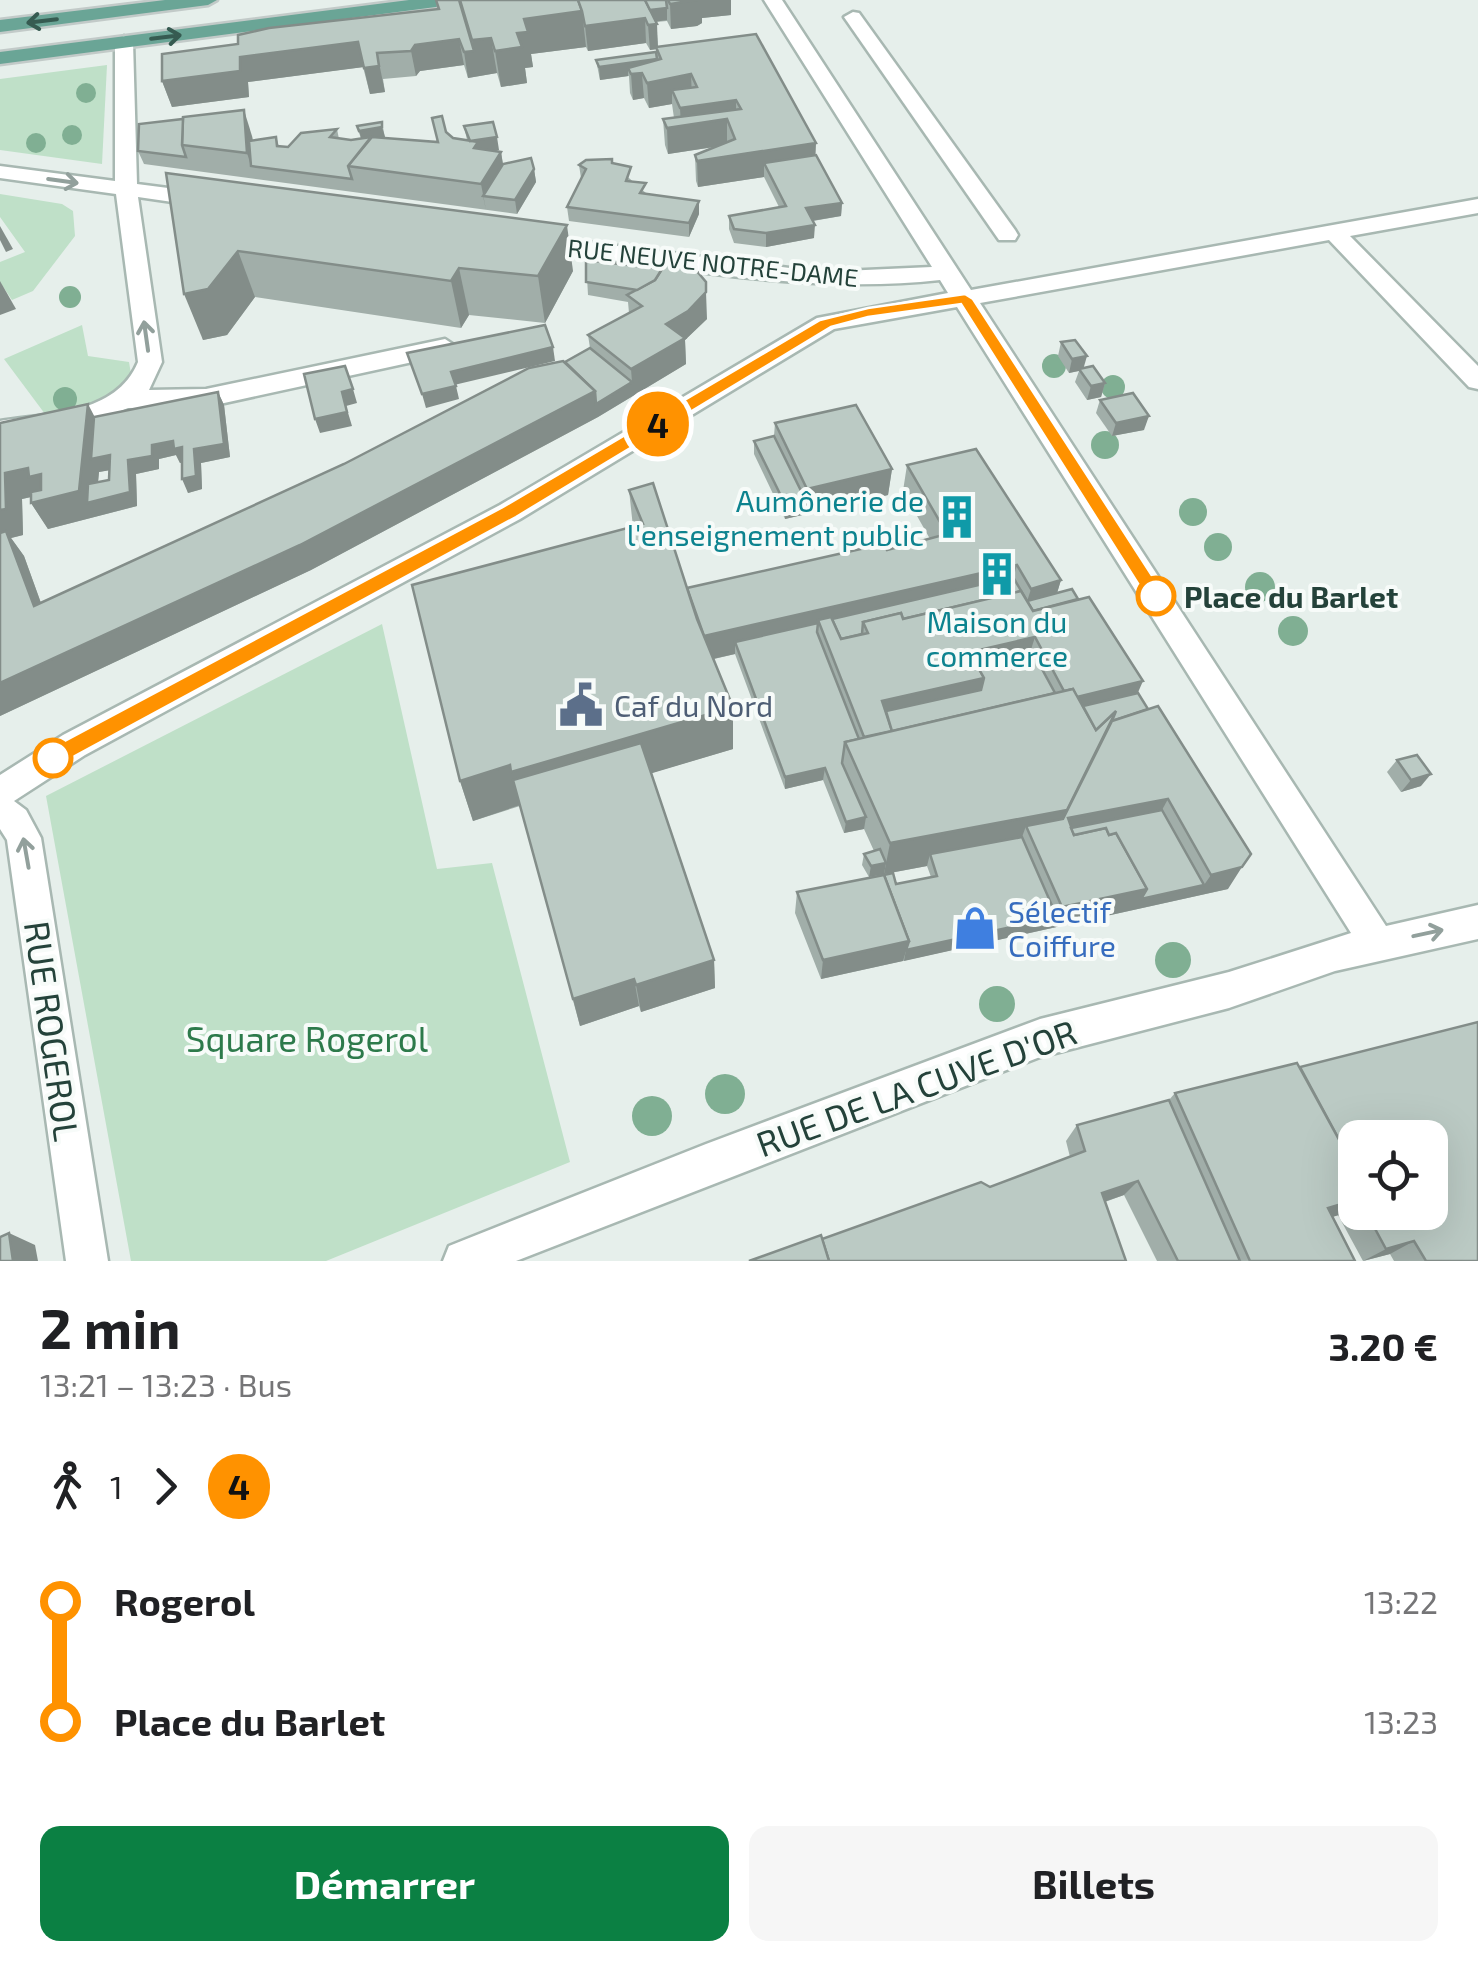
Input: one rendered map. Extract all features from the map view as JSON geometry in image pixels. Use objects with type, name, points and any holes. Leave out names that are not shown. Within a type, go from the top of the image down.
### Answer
[{"type":"main road","points":[[0,26],[208,0]]},
{"type":"main road","points":[[0,58],[451,0]]},
{"type":"street","points":[[773,0],[1378,944],[1478,922]]},
{"type":"street","points":[[853,18],[1007,235]]},
{"type":"street","points":[[124,42],[126,190],[150,362],[139,389],[128,399]]},
{"type":"street","points":[[0,172],[222,202]]},
{"type":"street","points":[[0,792],[74,745],[524,504],[826,324],[868,312],[965,299],[1478,206]]},
{"type":"street","points":[[1334,232],[1478,381]]},
{"type":"street","name":"RUE NEUVE NOTRE-DAME","points":[[510,239],[821,280],[886,279],[950,272]]},
{"type":"street","points":[[0,430],[90,412],[128,399],[206,398],[464,343]]},
{"type":"street","name":"RUE ROGEROL","points":[[0,810],[14,820],[24,838],[87,1261]]},
{"type":"street","name":"RUE DE LA CUVE D'OR","points":[[464,1261],[706,1164],[1040,1038],[1229,990],[1335,954],[1378,944]]},
{"type":"green space","points":[[107,65],[102,164],[0,150],[0,79]]},
{"type":"green space","points":[[0,194],[62,204],[73,211],[75,236],[33,291],[12,300],[0,282],[0,262],[25,252],[0,217]]},
{"type":"green space","points":[[82,325],[88,356],[129,362],[131,374],[104,398],[45,414],[4,359]]},
{"type":"green space","name":"Square Rogerol","points":[[382,624],[437,869],[492,863],[570,1162],[326,1261],[131,1261],[46,796]]},
{"type":"building","points":[[436,0],[459,0],[474,51],[464,52],[459,39],[415,45],[411,51],[377,53],[379,66],[364,68],[358,42],[240,57],[240,71],[162,81],[162,54],[238,44],[238,35],[269,28],[439,9]]},
{"type":"building","points":[[460,0],[578,0],[582,11],[524,19],[528,32],[517,33],[522,47],[495,51],[491,38],[472,40]]},
{"type":"building","points":[[578,0],[645,0],[657,24],[648,25],[645,18],[585,26]]},
{"type":"building","points":[[645,0],[666,0],[667,8],[650,10]]},
{"type":"building","points":[[756,34],[816,143],[697,161],[695,155],[735,139],[727,119],[667,128],[663,119],[741,109],[736,100],[680,108],[672,90],[697,87],[691,74],[647,83],[642,73],[631,74],[628,68],[661,59],[656,47]]},
{"type":"building","points":[[656,52],[657,59],[599,67],[596,60]]},
{"type":"building","points":[[244,110],[247,153],[182,145],[183,117]]},
{"type":"building","points":[[442,116],[446,132],[453,138],[478,142],[474,148],[501,152],[481,184],[348,166],[372,137],[438,142],[432,118]]},
{"type":"building","points":[[183,119],[182,145],[186,157],[138,151],[139,124]]},
{"type":"building","points":[[382,122],[382,127],[359,131],[357,126]]},
{"type":"building","points":[[493,122],[497,137],[470,141],[464,126]]},
{"type":"building","points":[[337,129],[330,137],[371,137],[348,166],[352,179],[251,166],[249,141],[276,137],[277,146],[288,147],[301,133]]},
{"type":"building","points":[[816,155],[842,203],[806,208],[815,225],[766,233],[734,229],[729,216],[786,206],[764,163]]},
{"type":"building","points":[[531,158],[534,169],[515,200],[483,196],[503,164]]},
{"type":"building","points":[[612,159],[612,163],[631,167],[626,181],[646,183],[640,193],[699,201],[689,223],[567,207],[586,169],[579,165],[586,160]]},
{"type":"building","points":[[166,173],[567,225],[538,276],[459,268],[451,281],[238,251],[208,289],[184,294]]},
{"type":"building","points":[[669,258],[690,263],[706,282],[706,292],[688,311],[666,324],[685,338],[631,369],[588,335],[642,306],[627,295],[655,280]]},
{"type":"building","points":[[586,260],[662,269],[655,280],[637,290],[586,282]]},
{"type":"building","points":[[545,325],[553,347],[451,372],[456,386],[422,394],[407,353]]},
{"type":"building","points":[[1075,340],[1087,356],[1072,359],[1061,342]]},
{"type":"building","points":[[590,348],[632,382],[596,404],[595,391],[565,362]]},
{"type":"building","points":[[563,361],[595,391],[300,545],[0,683],[0,533],[6,531],[34,606],[344,464],[529,368]]},
{"type":"building","points":[[345,366],[353,389],[342,392],[347,412],[315,419],[304,374]]},
{"type":"building","points":[[1093,366],[1105,383],[1091,386],[1079,369]]},
{"type":"building","points":[[218,392],[224,444],[194,449],[196,476],[182,479],[182,447],[174,449],[173,441],[152,445],[152,456],[128,460],[130,492],[87,503],[88,484],[109,480],[110,455],[91,459],[94,417]]},
{"type":"building","points":[[1133,393],[1149,416],[1116,423],[1100,400]]},
{"type":"building","points":[[88,404],[79,491],[31,503],[31,492],[41,490],[41,474],[29,477],[28,468],[5,473],[6,509],[0,510],[0,423]]},
{"type":"building","points":[[856,405],[892,469],[807,489],[775,423]]},
{"type":"building","points":[[774,436],[806,501],[786,506],[754,441]]},
{"type":"building","points":[[976,449],[1061,580],[1031,589],[1017,565],[704,636],[687,588],[883,544],[887,550],[947,534],[907,465]]},
{"type":"building","name":"Caf du Nord","points":[[653,483],[697,619],[733,707],[511,772],[510,765],[460,781],[412,585],[643,524],[629,490]]},
{"type":"building","points":[[1013,577],[1027,601],[1021,591],[903,619],[901,613],[863,622],[862,634],[841,639],[832,619]]},
{"type":"building","points":[[1072,589],[1078,599],[1033,611],[1027,601]]},
{"type":"building","points":[[1021,591],[1033,611],[1089,597],[1143,681],[1077,697],[1073,689],[1064,691],[1035,637],[970,652],[984,678],[882,701],[892,731],[864,737],[818,620],[831,617],[841,639],[868,633],[863,622],[901,613],[903,619]]},
{"type":"building","points":[[818,623],[817,632],[859,739],[845,742],[842,763],[866,817],[846,822],[825,768],[785,777],[735,642]]},
{"type":"building","points":[[1031,649],[1055,693],[892,731],[886,711],[981,690],[984,678],[975,662]]},
{"type":"building","points":[[1073,689],[1096,730],[1116,711],[1067,810],[890,843],[845,742]]},
{"type":"building","points":[[1138,693],[1148,709],[1112,721],[1116,711],[1096,730],[1083,706]]},
{"type":"building","points":[[1158,706],[1251,854],[1242,867],[1211,875],[1168,799],[1068,818],[1074,835],[1106,828],[1109,835],[1116,833],[1147,889],[1062,907],[1026,826],[1063,819],[1112,721]]},
{"type":"building","points":[[641,743],[714,960],[636,985],[634,979],[573,999],[513,780]]},
{"type":"building","points":[[1417,755],[1431,774],[1411,780],[1397,760]]},
{"type":"building","points":[[1162,810],[1204,885],[1141,899],[1147,889],[1116,833],[1109,835],[1106,828],[1074,835],[1071,828]]},
{"type":"building","points":[[1022,837],[1057,917],[906,950],[909,941],[884,875],[879,876],[893,873],[896,884],[937,876],[930,854]]},
{"type":"building","points":[[880,849],[886,863],[871,866],[864,854]]},
{"type":"building","points":[[884,875],[909,941],[823,960],[797,892]]},
{"type":"building","points":[[1478,1022],[1478,1261],[1426,1261],[1414,1241],[1386,1249],[1376,1230],[1448,1230],[1448,1120],[1338,1120],[1338,1137],[1300,1067]]},
{"type":"building","points":[[1297,1063],[1338,1138],[1338,1205],[1328,1208],[1355,1261],[1250,1261],[1175,1093]]},
{"type":"building","points":[[1169,1100],[1240,1261],[1178,1261],[1138,1181],[1102,1193],[1126,1261],[829,1261],[822,1239],[981,1182],[990,1187],[1085,1151],[1077,1125]]},
{"type":"building","points":[[9,1233],[13,1261],[0,1261],[0,1237]]},
{"type":"building","points":[[821,1235],[829,1261],[749,1261]]},
{"type":"bus line","name":"4","points":[[53,758],[164,700],[284,630],[510,512],[807,334],[848,316],[868,312],[965,299],[1156,596]]},
{"type":"place","name":"Aumônerie de l'enseignement public","points":[[957,517]]},
{"type":"place","name":"Maison du commerce","points":[[997,574]]},
{"type":"place","name":"Place du Barlet","points":[[1156,596]]},
{"type":"place","name":"Caf du Nord","points":[[581,705]]},
{"type":"place","name":"Sélectif Coiffure","points":[[975,928]]}]
